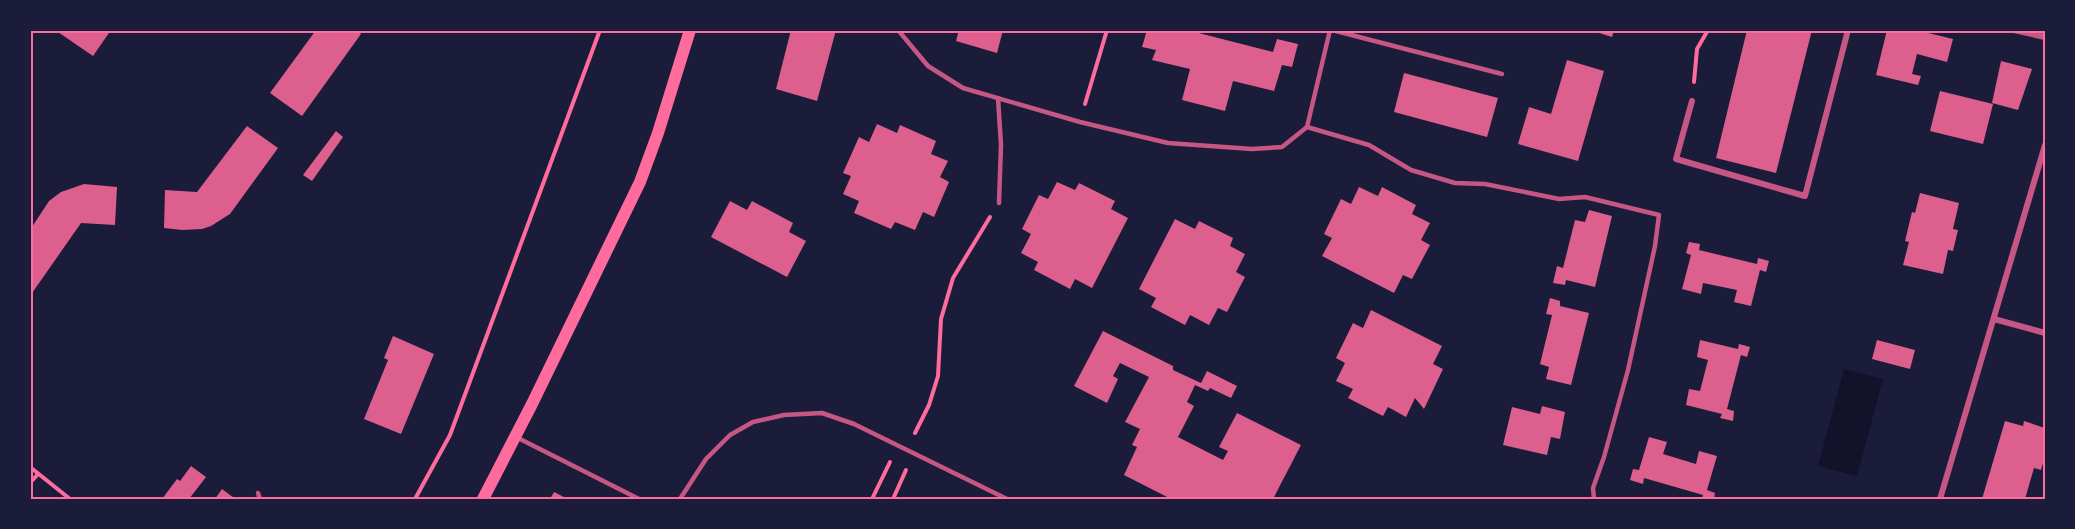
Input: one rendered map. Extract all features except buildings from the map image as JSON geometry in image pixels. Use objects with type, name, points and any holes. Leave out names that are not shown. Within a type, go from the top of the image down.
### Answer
[{"type":"main road","points":[[483,499],[640,182],[690,30]]},
{"type":"street","points":[[1692,101],[1676,159],[1805,196],[1848,30]]},
{"type":"street","points":[[2014,30],[2045,37]]},
{"type":"street","points":[[1940,499],[2045,145]]},
{"type":"street","points":[[1994,319],[2045,333]]},
{"type":"lane","points":[[898,30],[928,66],[963,88],[1080,122],[1168,143],[1252,149],[1282,147],[1307,127],[1331,30],[1502,74]]},
{"type":"lane","points":[[998,98],[1001,146],[999,203]]},
{"type":"lane","points":[[1307,127],[1369,145],[1411,170],[1455,183],[1485,184],[1559,199],[1585,197],[1659,215],[1655,246],[1628,370],[1593,488],[1594,499]]},
{"type":"lane","points":[[680,499],[706,459],[730,435],[753,422],[784,415],[822,413],[854,424],[1007,499]]},
{"type":"lane","points":[[515,436],[639,499]]},
{"type":"lane","points":[[258,493],[260,499]]},
{"type":"path","points":[[415,499],[450,435],[600,30]]},
{"type":"path","points":[[1080,122],[1107,30]]},
{"type":"path","points":[[1692,101],[1697,49],[1708,30]]},
{"type":"path","points":[[907,449],[929,405],[938,376],[940,319],[953,278],[999,203]]},
{"type":"path","points":[[872,499],[898,446]]},
{"type":"path","points":[[893,499],[914,453]]},
{"type":"path","points":[[30,467],[70,499]]},
{"type":"path","points":[[30,483],[38,474]]},
{"type":"shaded area","points":[[1844,369],[1883,379],[1857,476],[1818,466]]}]
